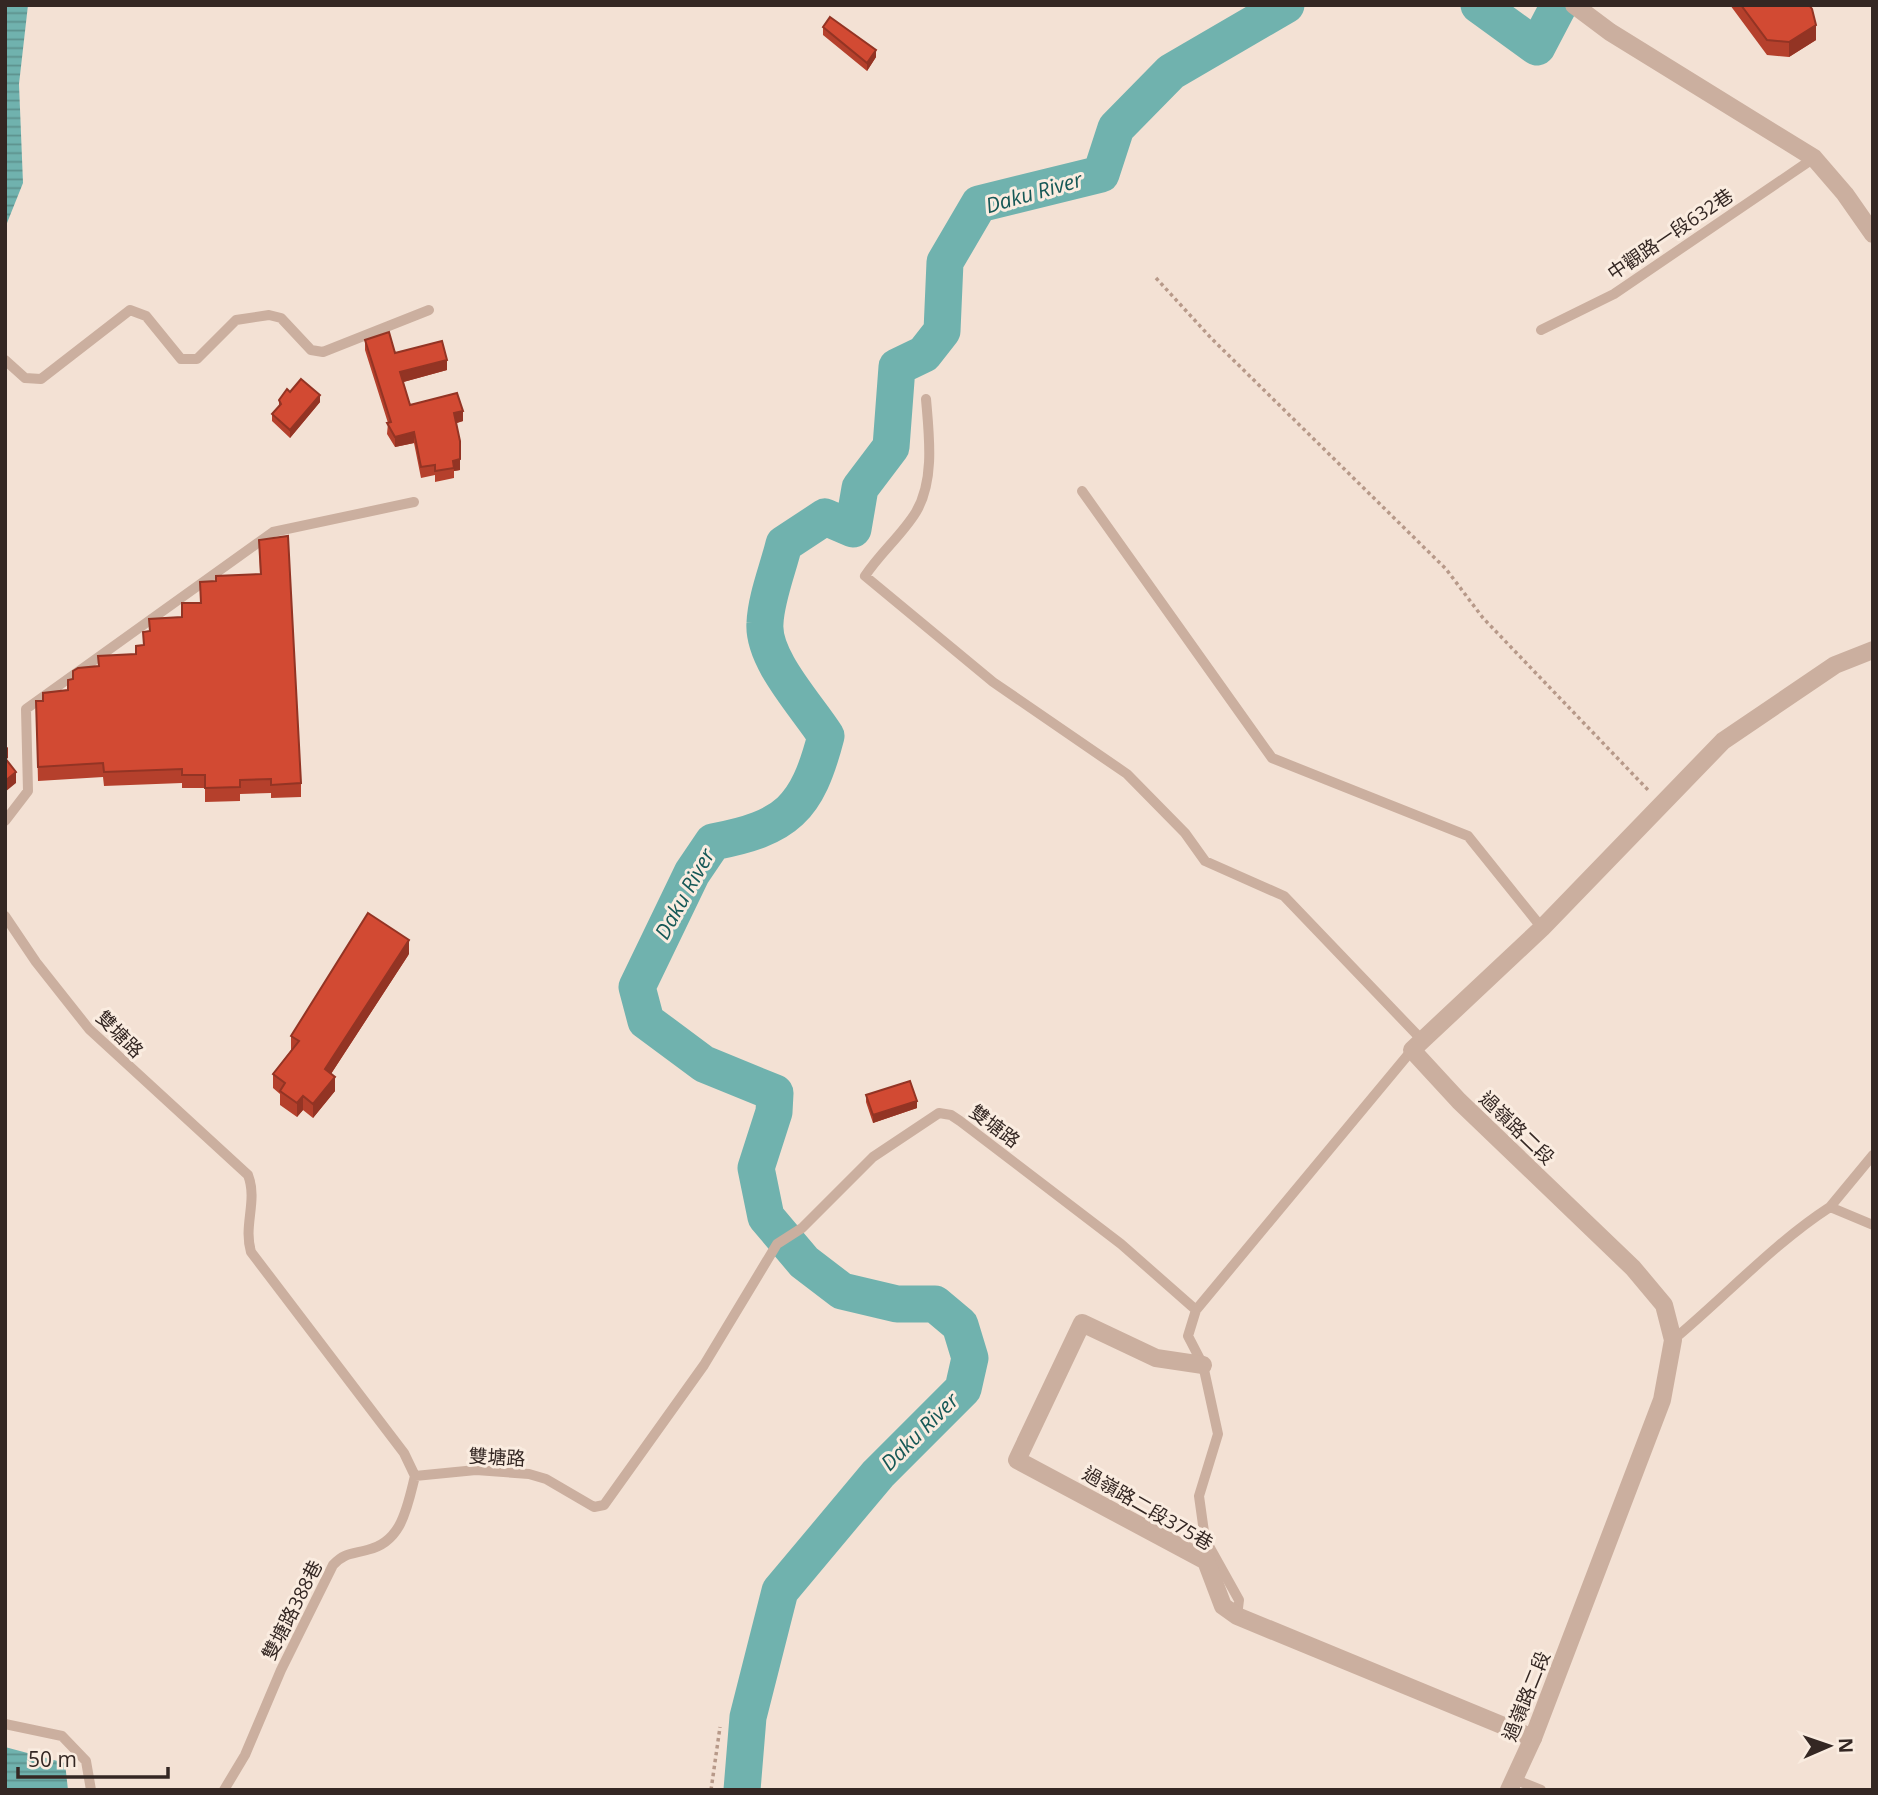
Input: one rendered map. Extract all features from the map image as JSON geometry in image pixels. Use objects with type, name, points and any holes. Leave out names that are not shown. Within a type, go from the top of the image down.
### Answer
[{"type":"street","points":[[1574,5],[1610,32],[1814,158],[1845,194],[1873,233]]},
{"type":"street","points":[[1417,1045],[1542,928],[1633,835],[1659,803],[1723,741],[1835,665],[1873,650]]},
{"type":"street","name":"過嶺路二段","points":[[1417,1045],[1459,1101],[1633,1268],[1664,1305],[1673,1340],[1662,1400],[1512,1784]]},
{"type":"street","name":"過嶺路二段375巷","points":[[1203,1364],[1156,1358],[1082,1323],[1017,1460],[1206,1561],[1223,1606],[1237,1616]]},
{"type":"street","points":[[1237,1616],[1532,1738]]},
{"type":"lane","name":"中觀路一段632巷","points":[[1541,330],[1614,294],[1814,158]]},
{"type":"lane","points":[[5,360],[25,379],[41,379],[130,310],[146,316],[181,359],[189,361],[197,359],[236,320],[269,315],[281,318],[311,350],[323,352],[429,310]]},
{"type":"lane","points":[[926,400],[929,433],[927,481],[922,498],[915,513],[865,576],[993,682],[1127,774],[1185,833],[1205,861],[1284,895],[1417,1045],[1196,1310],[1188,1336],[1203,1364],[1217,1434],[1199,1496],[1205,1539],[1239,1600],[1237,1616]]},
{"type":"lane","points":[[1082,491],[1272,758],[1468,836],[1542,928]]},
{"type":"lane","points":[[5,821],[29,792],[26,709],[273,532],[414,502]]},
{"type":"lane","name":"雙塘路","points":[[5,916],[36,962],[89,1029],[248,1175],[253,1199],[247,1226],[251,1252],[404,1453],[415,1476],[504,1470],[546,1479],[594,1507],[604,1505],[704,1364],[778,1244],[802,1228],[892,1142],[939,1113],[951,1115],[1121,1244],[1196,1310]]},
{"type":"lane","points":[[1673,1340],[1726,1296],[1793,1231],[1830,1207],[1873,1155]]},
{"type":"lane","points":[[1830,1207],[1873,1225]]},
{"type":"lane","name":"雙塘路388巷","points":[[223,1790],[245,1755],[281,1670],[333,1565],[343,1554],[380,1547],[396,1535],[415,1476]]},
{"type":"lane","points":[[5,1724],[62,1736],[86,1760],[91,1790]]},
{"type":"lane","points":[[1512,1784],[1541,1790]]},
{"type":"path","points":[[1156,278],[1211,338],[1446,569],[1483,618],[1659,803]]},
{"type":"path","points":[[710,1790],[720,1727]]},
{"type":"water","points":[[5,5],[28,5],[19,84],[23,183],[5,228]]},
{"type":"water","points":[[5,1747],[65,1763],[68,1790],[5,1790]]},
{"type":"building","points":[[1741,5],[1809,5],[1816,25],[1789,42],[1767,40]]},
{"type":"building","points":[[830,17],[876,50],[867,63],[823,27]]},
{"type":"building","points":[[389,332],[395,353],[442,341],[447,360],[400,372],[410,405],[457,393],[463,411],[454,413],[460,441],[460,459],[453,461],[454,468],[435,471],[435,465],[421,467],[414,432],[395,437],[387,423],[391,422],[365,340]]},
{"type":"building","points":[[301,379],[320,395],[290,430],[272,414],[281,404],[279,400],[287,389],[290,392]]},
{"type":"building","points":[[288,536],[301,783],[271,785],[271,779],[240,780],[240,787],[205,788],[205,775],[182,775],[182,769],[104,772],[103,763],[38,767],[36,701],[43,701],[43,693],[68,690],[68,680],[73,679],[73,671],[99,666],[98,656],[136,654],[136,646],[144,645],[143,632],[150,631],[149,619],[182,617],[182,603],[201,603],[200,582],[216,581],[216,576],[261,574],[259,540]]},
{"type":"building","points":[[5,758],[16,772],[5,781]]},
{"type":"building","points":[[368,913],[409,940],[325,1069],[335,1077],[313,1104],[303,1096],[297,1103],[280,1091],[285,1083],[273,1074],[299,1041],[291,1036]]},
{"type":"building","points":[[910,1081],[917,1101],[873,1115],[866,1095]]},
{"type":"waterway","name":"Daku River","points":[[742,1790],[748,1717],[780,1591],[878,1474],[963,1389],[970,1358],[960,1325],[935,1304],[897,1304],[842,1291],[804,1262],[766,1217],[756,1168],[774,1112],[775,1093],[704,1064],[646,1021],[637,987],[692,873],[713,842],[759,830],[776,822],[790,811],[811,781],[826,736],[787,682],[766,637],[768,604],[784,544],[825,517],[853,529],[860,488],[891,447],[897,367],[924,354],[942,331],[945,262],[979,204],[1101,174],[1116,128],[1171,72],[1286,5]]},
{"type":"waterway","name":"Daku River","points":[[1479,5],[1537,47],[1559,5]]}]
